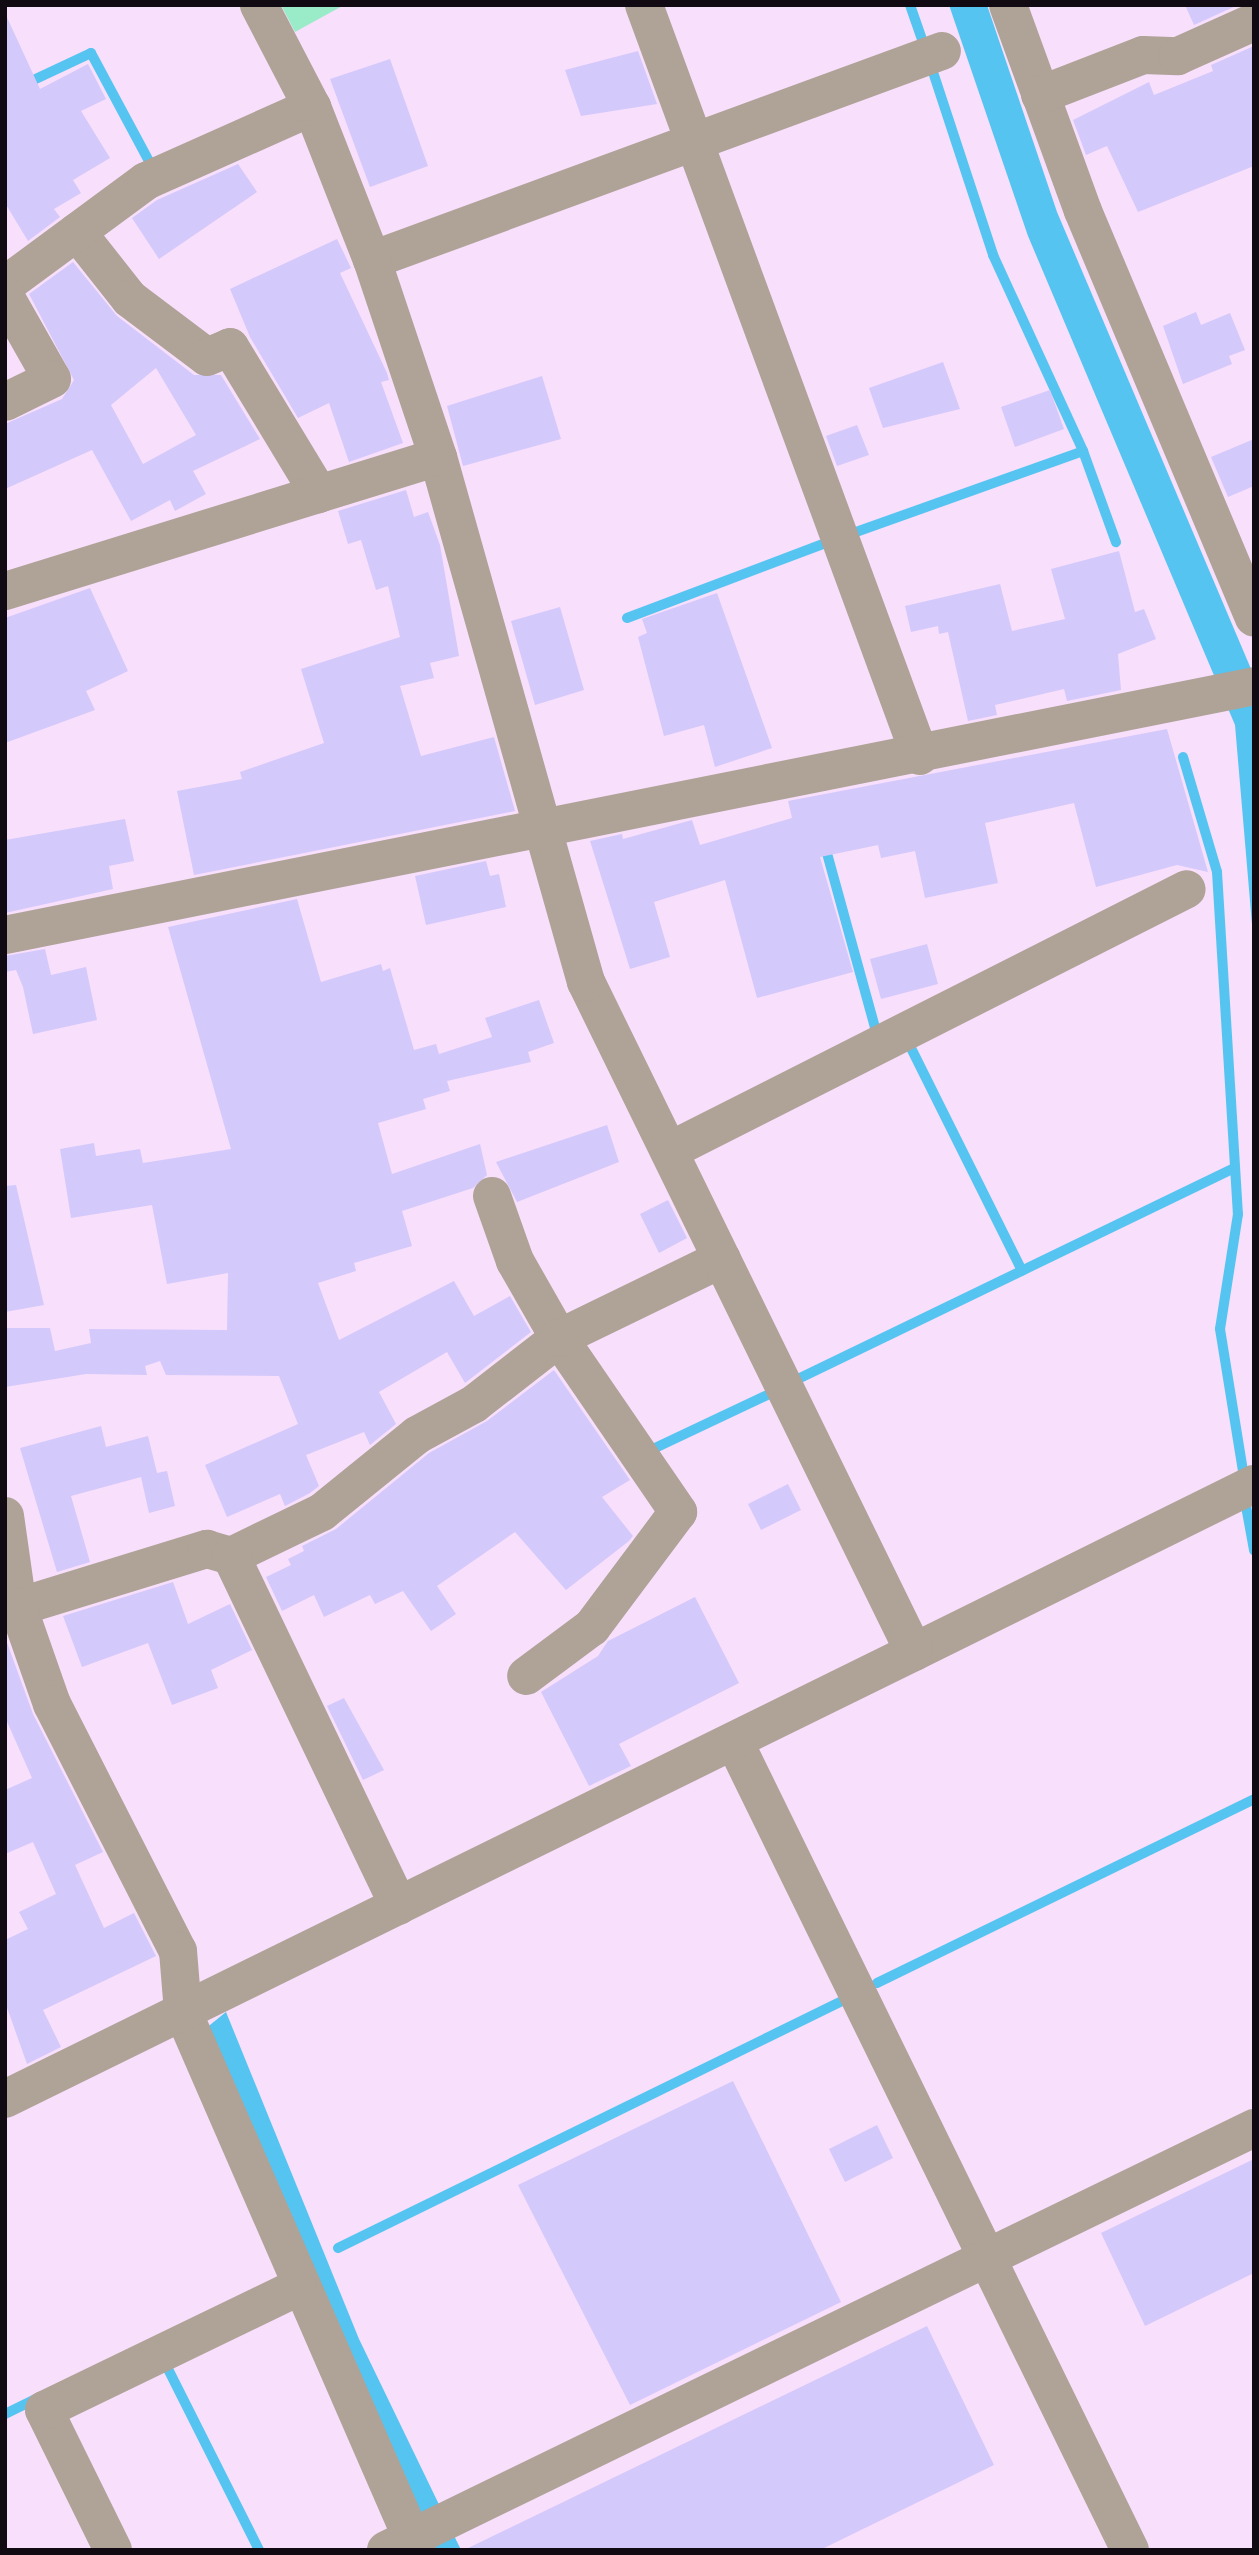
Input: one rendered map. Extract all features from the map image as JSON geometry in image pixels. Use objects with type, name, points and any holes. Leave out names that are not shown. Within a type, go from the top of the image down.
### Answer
[{"type":"street","points":[[259,5],[312,107],[372,260],[438,457],[547,828],[586,982],[914,1652]]},
{"type":"street","points":[[644,5],[920,756]]},
{"type":"street","points":[[1008,5],[1044,106],[1254,617]]},
{"type":"street","points":[[1044,106],[1143,55],[1178,56],[1254,22]]},
{"type":"street","points":[[372,260],[942,51]]},
{"type":"street","points":[[5,285],[163,171],[312,107]]},
{"type":"street","points":[[77,232],[130,299],[207,358],[230,347],[319,494]]},
{"type":"street","points":[[5,296],[52,379],[5,402]]},
{"type":"street","points":[[7,587],[438,457]]},
{"type":"street","points":[[5,935],[920,756],[1254,687]]},
{"type":"street","points":[[669,1151],[1187,888]]},
{"type":"street","points":[[492,1196],[514,1261],[559,1338],[678,1512],[592,1627],[526,1676]]},
{"type":"street","points":[[18,1606],[207,1549],[231,1556],[322,1512],[417,1435],[474,1404],[559,1338],[722,1258]]},
{"type":"street","points":[[5,2099],[1254,1483]]},
{"type":"street","points":[[5,1516],[18,1606],[52,1704],[178,1951],[183,2012],[407,2543],[450,2519],[1254,2128]]},
{"type":"street","points":[[231,1556],[399,1906]]},
{"type":"street","points":[[734,1741],[1130,2550]]},
{"type":"street","points":[[113,2550],[44,2410],[298,2287]]},
{"type":"green space","points":[[281,5],[344,5],[295,32]]},
{"type":"water","points":[[949,5],[987,5],[1057,212],[1254,676],[1254,948],[1235,725],[1028,236]]},
{"type":"water","points":[[226,2012],[359,2339],[461,2550],[433,2550],[205,2029]]},
{"type":"building","points":[[1185,5],[1238,5],[1194,25]]},
{"type":"building","points":[[5,13],[40,89],[88,64],[106,99],[81,111],[110,158],[73,180],[81,193],[54,209],[60,217],[28,241],[5,203]]},
{"type":"building","points":[[1254,46],[1254,166],[1138,212],[1107,146],[1086,155],[1073,120],[1149,82],[1154,95],[1213,71],[1211,65]]},
{"type":"building","points":[[638,51],[657,104],[581,116],[565,70]]},
{"type":"building","points":[[390,59],[428,166],[370,187],[330,79]]},
{"type":"building","points":[[238,164],[257,192],[159,259],[132,218],[157,200]]},
{"type":"building","points":[[337,239],[351,268],[340,273],[387,373],[389,380],[381,382],[403,443],[349,462],[329,403],[298,418],[250,337],[230,289]]},
{"type":"building","points":[[73,262],[117,316],[194,375],[221,375],[260,439],[193,471],[206,494],[175,511],[170,500],[131,521],[92,450],[5,489],[5,424],[62,399],[74,380],[29,294]],"holes":[[[156,368],[196,435],[143,464],[111,405]]]},
{"type":"building","points":[[1196,312],[1201,325],[1230,313],[1245,350],[1229,356],[1232,364],[1183,384],[1163,326]]},
{"type":"building","points":[[943,362],[960,409],[883,428],[869,388]]},
{"type":"building","points":[[542,376],[561,439],[463,466],[447,406]]},
{"type":"building","points":[[1050,390],[1064,429],[1015,447],[1001,407]]},
{"type":"building","points":[[857,425],[869,455],[837,466],[826,436]]},
{"type":"building","points":[[1254,439],[1254,486],[1228,497],[1211,457]]},
{"type":"building","points":[[406,490],[414,517],[428,512],[440,545],[459,656],[430,663],[434,678],[400,686],[421,756],[494,737],[515,811],[194,875],[177,791],[242,779],[240,772],[324,743],[301,669],[400,637],[388,586],[376,590],[361,540],[348,544],[338,511]]},
{"type":"building","points":[[1119,551],[1135,612],[1144,609],[1156,639],[1118,654],[1121,690],[1067,701],[1064,689],[995,705],[997,715],[968,721],[948,632],[939,634],[938,626],[911,632],[905,606],[1000,584],[1012,631],[1065,619],[1051,569]]},
{"type":"building","points":[[90,588],[128,671],[86,691],[95,710],[5,743],[5,618]]},
{"type":"building","points":[[717,593],[772,748],[715,767],[704,725],[664,736],[638,637],[647,633],[642,619]]},
{"type":"building","points":[[560,607],[584,690],[535,705],[511,621]]},
{"type":"building","points":[[1167,729],[1208,872],[1177,865],[1096,887],[1074,803],[985,823],[998,883],[925,898],[915,851],[881,858],[878,845],[820,857],[853,972],[757,998],[725,880],[654,902],[670,957],[630,969],[590,841],[622,834],[623,839],[692,820],[700,845],[792,818],[788,801]]},
{"type":"building","points":[[125,819],[134,861],[109,866],[113,889],[5,913],[5,840]]},
{"type":"building","points":[[486,861],[490,876],[499,874],[506,907],[426,925],[415,876]]},
{"type":"building","points":[[297,899],[321,982],[381,964],[383,971],[390,968],[414,1050],[436,1044],[439,1054],[492,1037],[485,1018],[539,1000],[554,1043],[528,1052],[531,1062],[447,1081],[450,1091],[423,1099],[426,1109],[378,1123],[392,1174],[480,1144],[487,1175],[473,1188],[402,1211],[412,1246],[354,1263],[356,1271],[318,1283],[339,1340],[454,1281],[474,1316],[510,1296],[531,1332],[465,1383],[447,1352],[379,1392],[396,1424],[370,1445],[364,1432],[306,1455],[319,1486],[310,1493],[285,1506],[280,1494],[227,1517],[205,1465],[298,1424],[279,1376],[166,1375],[160,1361],[145,1366],[147,1375],[86,1374],[5,1387],[5,1328],[50,1328],[55,1351],[91,1343],[89,1329],[227,1330],[228,1273],[167,1284],[152,1205],[71,1218],[60,1149],[94,1143],[96,1156],[140,1149],[143,1163],[231,1149],[168,927]]},
{"type":"building","points":[[927,944],[938,984],[881,999],[870,959]]},
{"type":"building","points":[[45,949],[51,975],[86,967],[97,1020],[33,1034],[23,987],[16,970],[5,972],[5,956]]},
{"type":"building","points":[[607,1125],[619,1162],[517,1202],[496,1162]]},
{"type":"building","points":[[16,1185],[44,1305],[5,1312],[5,1186]]},
{"type":"building","points":[[668,1200],[687,1238],[659,1253],[640,1214]]},
{"type":"building","points":[[554,1370],[630,1480],[602,1497],[633,1536],[629,1541],[566,1590],[515,1532],[437,1586],[456,1614],[431,1631],[403,1591],[375,1604],[370,1595],[324,1617],[314,1595],[282,1611],[266,1577],[291,1565],[288,1559],[304,1551],[302,1546],[336,1529],[429,1453],[487,1421]]},
{"type":"building","points":[[101,1426],[106,1447],[148,1436],[157,1473],[167,1471],[175,1506],[149,1513],[141,1477],[71,1496],[90,1562],[57,1572],[20,1448]]},
{"type":"building","points":[[788,1484],[801,1510],[761,1530],[748,1504]]},
{"type":"building","points":[[173,1582],[188,1624],[230,1604],[252,1650],[211,1670],[218,1688],[172,1705],[148,1643],[82,1667],[63,1616]]},
{"type":"building","points":[[695,1597],[739,1683],[619,1744],[631,1766],[589,1786],[541,1692],[598,1656],[608,1641]]},
{"type":"building","points":[[5,1637],[33,1714],[103,1852],[75,1865],[104,1928],[134,1913],[156,1956],[43,2010],[61,2047],[27,2064],[5,2002],[5,1940],[28,1929],[19,1912],[56,1894],[33,1842],[5,1854],[5,1790],[32,1778],[5,1717]]},
{"type":"building","points":[[344,1698],[384,1770],[363,1780],[327,1706]]},
{"type":"building","points":[[733,2081],[841,2302],[630,2405],[518,2185]]},
{"type":"building","points":[[877,2125],[893,2158],[845,2182],[829,2149]]},
{"type":"building","points":[[1254,2159],[1254,2273],[1145,2326],[1101,2233]]},
{"type":"building","points":[[927,2326],[994,2465],[820,2550],[464,2550]]},
{"type":"waterway","points":[[910,5],[925,48]]},
{"type":"waterway","points":[[25,84],[91,53],[149,161]]},
{"type":"waterway","points":[[933,72],[993,255],[1083,451],[1116,542]]},
{"type":"waterway","points":[[856,532],[1083,451]]},
{"type":"waterway","points":[[627,618],[826,543]]},
{"type":"waterway","points":[[1183,757],[1217,872],[1238,1214],[1220,1329],[1243,1471]]},
{"type":"waterway","points":[[825,846],[876,1031]]},
{"type":"waterway","points":[[910,1046],[1022,1271]]},
{"type":"waterway","points":[[800,1378],[1235,1168]]},
{"type":"waterway","points":[[655,1448],[769,1394]]},
{"type":"waterway","points":[[1246,1506],[1254,1550]]},
{"type":"waterway","points":[[877,1983],[1254,1799]]},
{"type":"waterway","points":[[338,2248],[840,2002]]},
{"type":"waterway","points":[[165,2363],[259,2550]]},
{"type":"waterway","points":[[5,2414],[36,2399]]}]
